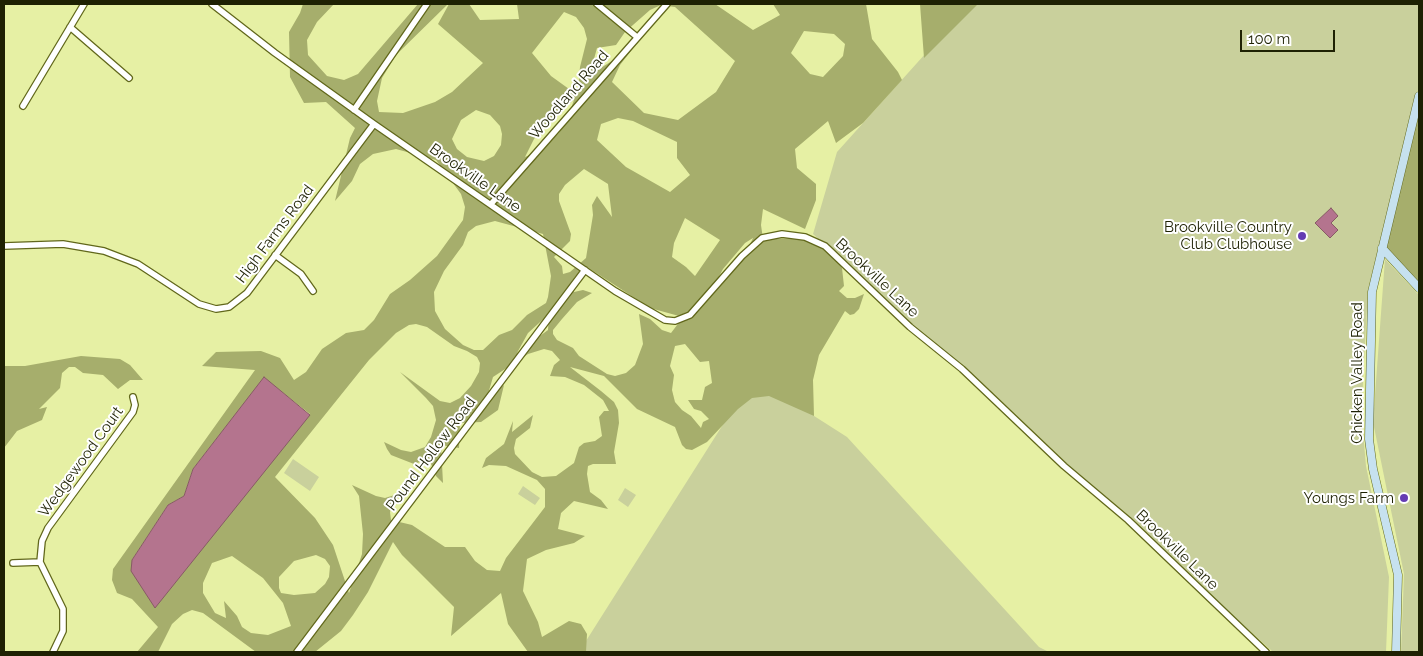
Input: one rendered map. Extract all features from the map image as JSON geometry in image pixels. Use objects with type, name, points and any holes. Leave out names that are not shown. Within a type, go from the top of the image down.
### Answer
[{"type":"main road","name":"Chicken Valley Road","points":[[1396,652],[1398,574],[1373,470],[1369,430],[1372,292],[1419,96]]},
{"type":"main road","points":[[1382,248],[1419,288]]},
{"type":"street","points":[[23,106],[84,4]]},
{"type":"street","name":"Brookville Lane","points":[[212,4],[275,53],[374,124],[585,270],[665,320],[675,321],[690,315],[742,256],[762,238],[771,234],[790,235],[805,237],[825,246],[910,327],[962,369],[1064,466],[1128,520],[1266,652]]},
{"type":"street","points":[[354,110],[427,4]]},
{"type":"street","points":[[597,4],[637,37]]},
{"type":"street","name":"Woodland Road","points":[[491,204],[667,4]]},
{"type":"street","points":[[70,27],[129,78]]},
{"type":"street","name":"High Farms Road","points":[[4,246],[63,244],[104,251],[138,264],[199,304],[216,309],[229,306],[238,301],[275,256],[374,124]]},
{"type":"street","points":[[275,256],[302,274],[313,291]]},
{"type":"street","name":"Pound Hollow Road","points":[[297,652],[585,270]]},
{"type":"street","name":"Wedgewood Court","points":[[40,562],[42,541],[48,528],[130,416],[135,405],[133,397]]},
{"type":"street","points":[[13,563],[40,562],[63,609],[63,631],[53,652]]},
{"type":"green space","points":[[303,4],[334,4],[317,22],[307,40],[308,55],[327,76],[344,80],[358,74],[418,4],[448,4],[396,55],[382,78],[377,101],[379,112],[403,113],[435,102],[452,92],[483,63],[438,24],[449,4],[469,4],[480,20],[519,19],[517,4],[715,4],[753,30],[780,15],[773,4],[866,4],[872,39],[902,80],[863,123],[836,143],[828,121],[795,149],[797,168],[816,184],[816,200],[805,229],[763,209],[761,225],[763,239],[803,238],[812,242],[837,258],[842,268],[844,286],[839,291],[847,298],[855,298],[864,294],[859,309],[854,314],[850,315],[845,311],[819,355],[813,380],[814,416],[769,396],[752,398],[738,409],[707,442],[692,450],[686,449],[682,445],[675,427],[637,409],[604,376],[570,367],[614,402],[618,410],[619,423],[614,452],[616,464],[593,464],[588,466],[587,474],[590,492],[601,500],[608,509],[574,501],[561,513],[558,529],[585,536],[574,543],[546,550],[527,559],[523,591],[538,622],[542,637],[569,621],[581,624],[587,634],[586,652],[528,652],[508,624],[501,593],[451,636],[454,607],[402,555],[393,542],[368,592],[353,615],[341,631],[315,652],[256,652],[203,613],[192,610],[183,614],[172,624],[158,652],[137,652],[158,627],[132,599],[117,593],[112,580],[113,569],[255,370],[202,366],[216,352],[261,351],[280,358],[294,380],[306,372],[322,349],[346,333],[364,330],[374,320],[390,294],[410,280],[437,256],[463,220],[465,207],[461,194],[436,160],[396,149],[373,154],[360,164],[352,181],[335,201],[350,138],[355,128],[326,102],[304,103],[290,77],[289,32]],"holes":[[[661,5],[675,7],[735,61],[716,92],[678,120],[644,113],[612,82],[620,65],[634,47],[596,71],[594,59],[597,48],[616,45],[625,32],[650,10]],[[564,12],[576,17],[584,28],[587,39],[580,67],[578,91],[569,89],[551,76],[532,53]],[[804,31],[834,34],[845,44],[843,56],[823,77],[810,74],[791,53]],[[574,100],[565,125],[558,134],[541,150],[525,157],[534,139],[559,111]],[[476,110],[490,115],[500,126],[502,134],[501,145],[494,156],[484,161],[467,157],[457,149],[452,139],[461,120]],[[618,118],[633,121],[677,142],[677,158],[690,175],[670,192],[626,167],[597,140],[601,124]],[[584,169],[608,184],[612,217],[597,196],[592,205],[593,215],[586,258],[570,272],[563,274],[562,266],[554,257],[570,241],[571,234],[559,201],[559,194],[565,185]],[[685,218],[720,240],[695,276],[672,257],[674,243]],[[495,221],[543,234],[551,276],[546,303],[527,315],[512,330],[499,335],[483,350],[474,350],[463,345],[445,329],[435,311],[434,292],[444,271],[463,245],[468,232],[476,226]],[[753,238],[743,259],[729,273],[716,282],[723,269],[745,243]],[[587,267],[650,308],[679,316],[687,312],[671,333],[662,330],[650,319],[639,314],[643,344],[635,365],[626,373],[615,376],[607,374],[579,356],[573,348],[557,340],[553,334],[553,330],[577,302],[592,293],[583,290],[574,292],[574,278]],[[549,314],[548,330],[517,353],[528,333]],[[416,324],[427,327],[454,346],[477,357],[480,363],[479,372],[471,386],[460,398],[450,403],[440,401],[400,372],[433,406],[436,420],[431,437],[425,447],[411,452],[401,450],[384,442],[391,455],[414,464],[429,459],[436,476],[443,483],[441,445],[459,448],[460,423],[481,422],[498,410],[504,385],[488,394],[493,377],[528,354],[544,349],[552,351],[560,360],[554,365],[550,376],[565,377],[584,385],[603,400],[609,411],[604,411],[599,417],[602,436],[579,447],[574,463],[556,476],[542,477],[532,472],[515,454],[516,439],[530,428],[533,415],[512,432],[513,421],[504,444],[486,458],[482,468],[489,465],[506,466],[537,480],[545,489],[545,507],[506,558],[500,571],[487,570],[475,561],[465,547],[445,547],[412,525],[391,520],[390,512],[394,501],[404,492],[385,498],[352,485],[359,496],[363,534],[362,554],[349,593],[333,545],[315,518],[275,477],[369,360],[396,333],[409,325]],[[685,344],[700,362],[709,361],[712,383],[705,387],[702,400],[688,400],[694,409],[701,411],[709,419],[703,422],[701,428],[675,402],[672,390],[674,375],[670,366],[675,346]],[[264,378],[310,414],[132,560],[168,505],[184,496],[193,469]],[[316,555],[325,559],[330,566],[329,577],[325,584],[315,593],[294,595],[281,593],[279,577],[294,561]],[[232,556],[263,578],[283,603],[291,626],[268,635],[251,633],[242,627],[237,616],[224,601],[226,618],[215,613],[203,593],[203,583],[212,563]]]},
{"type":"green space","points":[[920,4],[978,4],[924,58]]},
{"type":"green space","points":[[970,4],[1419,4],[1419,86],[1368,289],[1363,380],[1362,421],[1366,466],[1389,577],[1386,652],[1273,652],[813,234],[837,152]]},
{"type":"green space","points":[[1419,108],[1419,284],[1384,247]]},
{"type":"green space","name":"Youngs Farm","points":[[1385,259],[1419,295],[1419,652],[1401,652],[1404,574],[1373,422]]},
{"type":"green space","points":[[81,356],[120,359],[130,365],[143,380],[130,380],[118,389],[103,375],[83,373],[75,367],[69,367],[62,373],[60,388],[39,409],[47,407],[42,420],[17,431],[4,448],[4,366],[25,366]]},
{"type":"green space","points":[[753,377],[847,437],[1039,647],[1049,652],[579,652]]},
{"type":"green space","points":[[293,459],[319,477],[310,491],[284,473]]},
{"type":"green space","points":[[523,486],[540,498],[535,505],[518,494]]},
{"type":"green space","points":[[625,488],[636,495],[628,507],[618,500]]},
{"type":"shaded area","points":[[1331,208],[1338,216],[1331,223],[1338,230],[1330,238],[1315,223]]},
{"type":"shaded area","points":[[264,377],[310,415],[155,608],[131,571],[132,560],[168,505],[184,496],[193,469]]},
{"type":"place","name":"Brookville Country Club Clubhouse","points":[[1302,236]]},
{"type":"place","name":"Youngs Farm","points":[[1404,498]]}]
